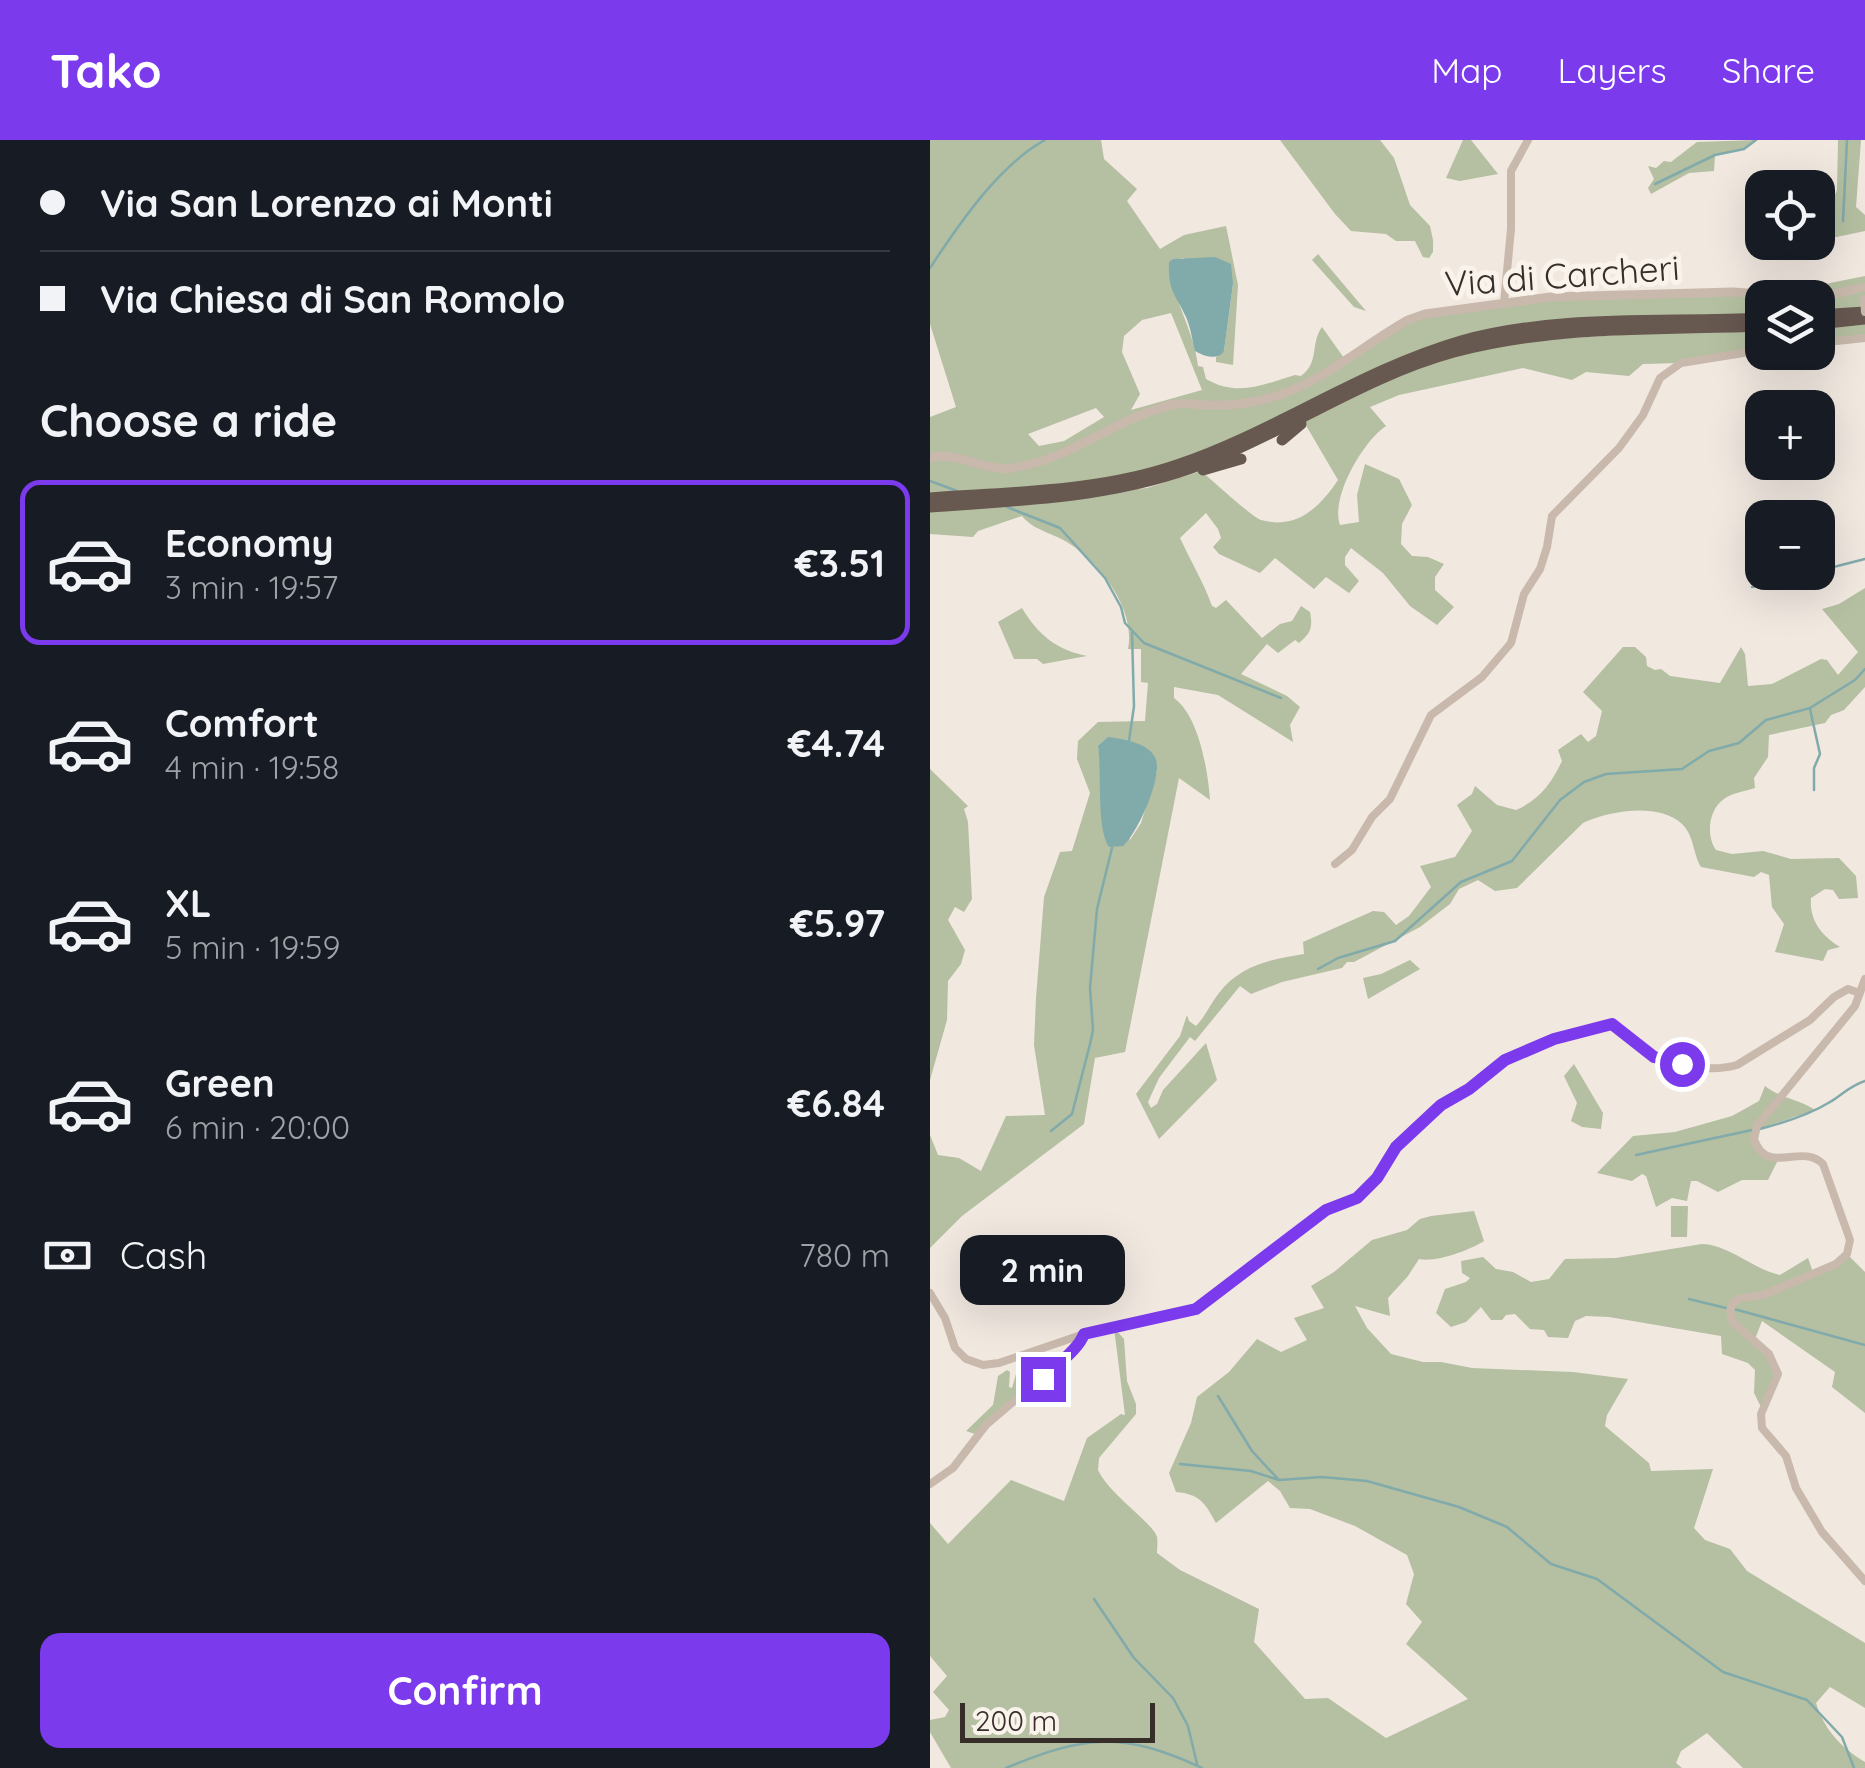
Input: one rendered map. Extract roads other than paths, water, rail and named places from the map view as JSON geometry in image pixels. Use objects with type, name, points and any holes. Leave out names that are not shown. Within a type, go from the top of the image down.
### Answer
[{"type":"highway","points":[[1835,309],[1864,299]]},
{"type":"highway","points":[[930,498],[1088,486],[1158,471],[1228,445],[1414,357],[1496,333],[1580,324],[1745,319]]},
{"type":"highway","points":[[1835,323],[1865,320]]},
{"type":"highway","points":[[1126,488],[1209,462],[1449,353],[1513,338],[1574,332],[1745,327]]},
{"type":"highway","points":[[1282,440],[1322,408]]},
{"type":"highway","points":[[930,507],[1147,488],[1241,459]]},
{"type":"street","points":[[1504,303],[1511,229],[1511,171],[1528,140]]},
{"type":"street","name":"Via di Carcheri","points":[[930,458],[941,455],[996,468],[1044,461],[1118,424],[1177,404],[1230,405],[1281,394],[1408,320],[1551,297],[1745,293]]},
{"type":"street","name":"Via di Carcheri","points":[[1835,298],[1864,299]]},
{"type":"street","points":[[1835,341],[1865,338]]},
{"type":"street","points":[[1335,864],[1352,850],[1372,817],[1390,799],[1431,715],[1482,676],[1511,643],[1524,594],[1548,547],[1552,516],[1619,448],[1643,415],[1660,378],[1681,363],[1745,353]]},
{"type":"street","points":[[1865,979],[1856,1006],[1757,1126],[1754,1139],[1764,1155],[1778,1160],[1804,1154],[1818,1158],[1850,1240],[1848,1254],[1836,1264],[1763,1294],[1741,1298],[1730,1311],[1733,1322],[1769,1354],[1778,1374],[1761,1414],[1762,1428],[1786,1456],[1796,1488],[1822,1532],[1865,1581]]},
{"type":"street","points":[[930,1293],[945,1318],[955,1348],[974,1362],[999,1363],[1084,1334],[1196,1309],[1326,1210],[1357,1198],[1377,1178],[1396,1147],[1441,1105],[1517,1053],[1612,1024],[1654,1057],[1718,1070],[1737,1065],[1795,1030],[1838,994],[1848,989],[1860,993]]},
{"type":"street","points":[[930,1484],[953,1468],[986,1425],[1078,1347],[1084,1334]]},
{"type":"water","points":[[1215,257],[1231,264],[1233,284],[1224,351],[1210,357],[1195,351],[1188,321],[1171,286],[1169,262]]},
{"type":"water","points":[[1108,737],[1143,746],[1156,760],[1147,806],[1123,846],[1109,847],[1102,827],[1098,746]]},
{"type":"waterway","points":[[930,268],[996,180],[1045,140]]},
{"type":"waterway","points":[[1655,184],[1715,155],[1744,149],[1756,140]]},
{"type":"waterway","points":[[1843,221],[1847,140]]},
{"type":"waterway","points":[[930,481],[957,491]]},
{"type":"waterway","points":[[1007,507],[1060,528],[1105,578],[1125,623],[1144,643],[1281,698]]},
{"type":"waterway","points":[[1835,567],[1865,559]]},
{"type":"waterway","points":[[1129,741],[1134,706],[1132,633]]},
{"type":"waterway","points":[[1318,969],[1338,958],[1395,941],[1461,882],[1512,861],[1560,800],[1584,782],[1606,774],[1682,769],[1709,751],[1739,743],[1766,720],[1810,708],[1855,680],[1865,669]]},
{"type":"waterway","points":[[1810,709],[1820,754],[1814,768],[1814,790]]},
{"type":"waterway","points":[[1051,1131],[1072,1114],[1090,1044],[1097,909],[1112,848]]},
{"type":"waterway","points":[[1760,1129],[1813,1111],[1865,1081]]},
{"type":"waterway","points":[[1636,1155],[1752,1130]]},
{"type":"waterway","points":[[1689,1299],[1726,1308]]},
{"type":"waterway","points":[[1734,1309],[1865,1345]]},
{"type":"waterway","points":[[1218,1396],[1252,1451],[1278,1479]]},
{"type":"waterway","points":[[1180,1464],[1251,1471],[1279,1480],[1322,1477],[1367,1481],[1459,1507],[1507,1527],[1551,1564],[1597,1579],[1723,1672],[1807,1700],[1842,1737],[1854,1768]]},
{"type":"waterway","points":[[1094,1599],[1134,1658],[1173,1698],[1188,1726],[1197,1764]]},
{"type":"waterway","points":[[1006,1768],[1059,1749],[1104,1742],[1149,1748],[1202,1768]]}]
